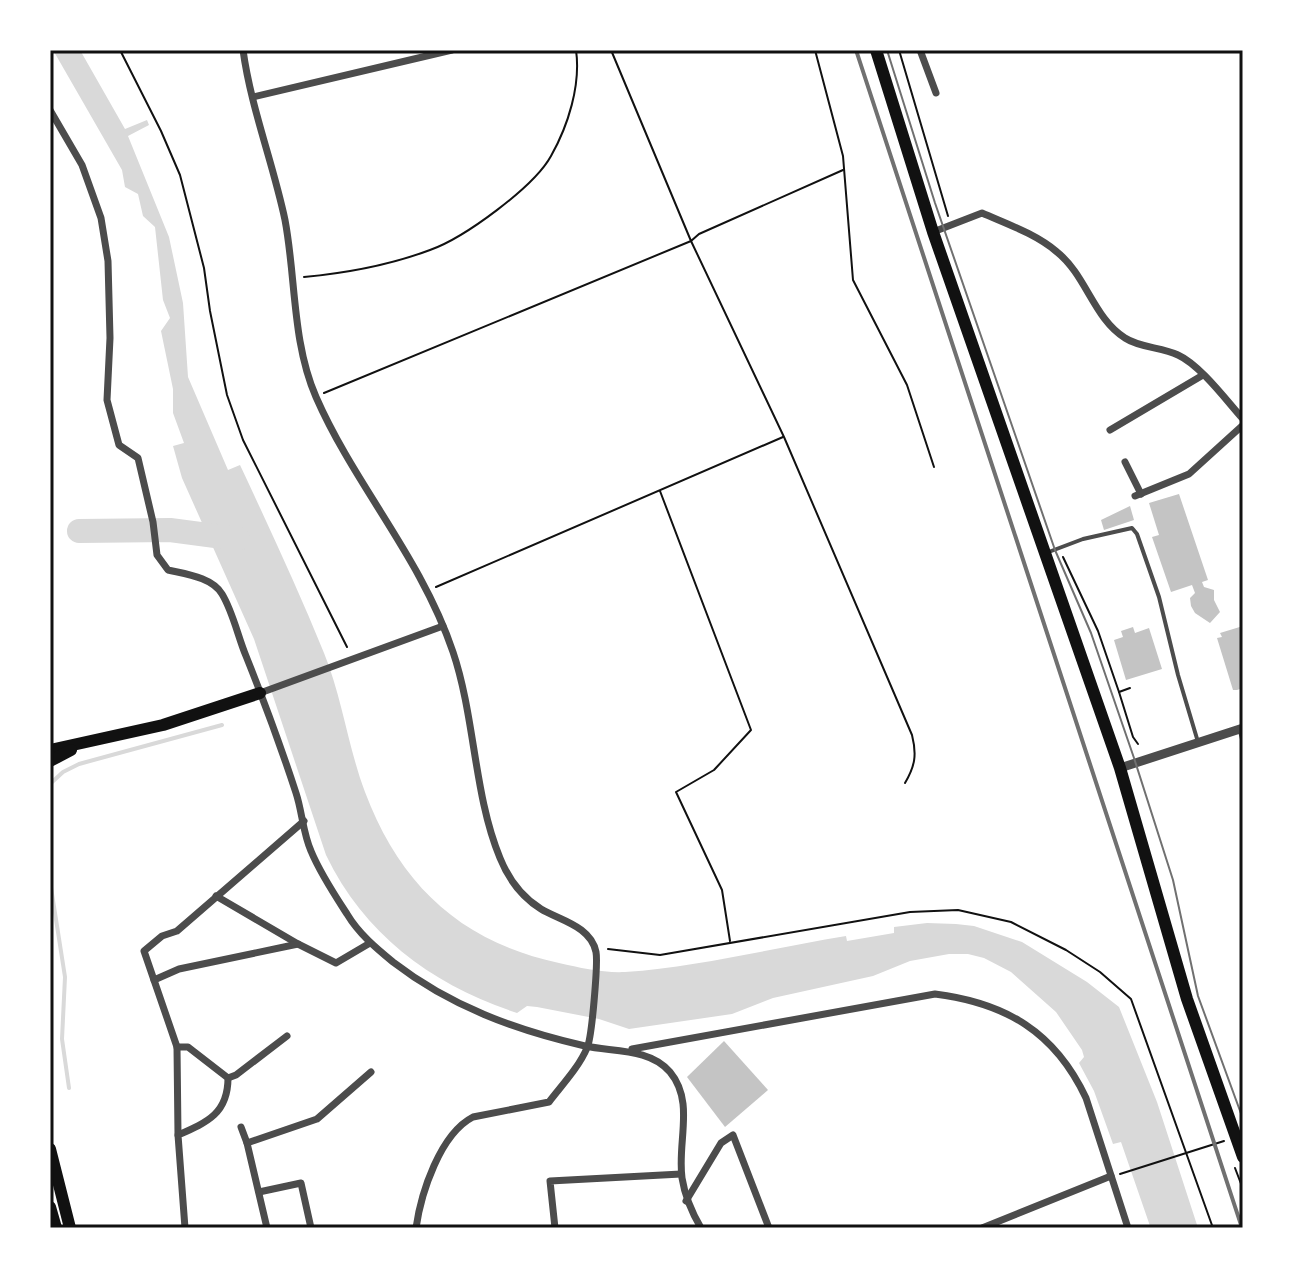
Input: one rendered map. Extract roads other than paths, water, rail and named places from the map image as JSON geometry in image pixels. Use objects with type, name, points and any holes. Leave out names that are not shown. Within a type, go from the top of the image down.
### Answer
[{"type":"highway","points":[[876,50],[933,232],[1120,768],[1187,999],[1243,1157]]},
{"type":"highway","points":[[50,750],[163,725],[260,693]]},
{"type":"highway","points":[[50,761],[81,745]]},
{"type":"highway","points":[[50,1149],[70,1228]]},
{"type":"highway","points":[[50,1207],[56,1228]]},
{"type":"street","points":[[243,50],[281,202],[303,356],[316,396],[342,447],[412,560],[443,626],[460,678],[489,823],[503,865],[513,883],[527,897],[541,909],[582,930],[595,950],[588,1047],[549,1102],[464,1121],[439,1155],[419,1209],[416,1228]]},
{"type":"street","points":[[253,97],[452,50]]},
{"type":"street","points":[[920,50],[936,93]]},
{"type":"street","points":[[50,110],[82,165],[101,218],[108,261],[110,338],[107,400],[119,445],[138,458],[153,522],[157,555],[168,570],[196,576],[221,592],[260,693],[304,821],[310,849],[332,890],[349,918],[370,943],[417,980],[452,1001],[507,1024],[588,1047],[641,1054],[669,1071],[680,1089],[684,1121],[681,1174],[686,1201],[701,1228]]},
{"type":"street","points":[[933,232],[982,213],[1026,233],[1058,253],[1080,279],[1107,321],[1126,339],[1180,355],[1243,419]]},
{"type":"street","points":[[1110,430],[1203,375]]},
{"type":"street","points":[[1125,462],[1138,495],[1189,474],[1243,425]]},
{"type":"street","points":[[260,693],[443,626]]},
{"type":"street","points":[[1120,768],[1241,728]]},
{"type":"street","points":[[185,1228],[178,1135],[177,1047],[144,951],[162,936],[177,931],[304,821]]},
{"type":"street","points":[[216,896],[336,963],[370,943]]},
{"type":"street","points":[[154,980],[179,969],[298,944]]},
{"type":"street","points":[[615,1052],[935,994],[996,1008],[1025,1024],[1050,1043],[1065,1060],[1086,1098],[1114,1176],[1128,1228]]},
{"type":"street","points":[[228,1078],[287,1036]]},
{"type":"street","points":[[177,1047],[188,1047],[228,1078]]},
{"type":"street","points":[[247,1143],[317,1119],[371,1072]]},
{"type":"street","points":[[178,1135],[200,1125],[220,1110],[228,1096],[228,1078]]},
{"type":"street","points":[[241,1127],[267,1228]]},
{"type":"street","points":[[686,1201],[721,1143],[733,1135],[769,1228]]},
{"type":"street","points":[[555,1228],[550,1181],[681,1174]]},
{"type":"street","points":[[982,1228],[1114,1176]]},
{"type":"street","points":[[259,1192],[301,1183],[311,1228]]},
{"type":"lane","points":[[1044,554],[1083,539],[1132,528],[1137,534],[1159,597],[1198,743]]},
{"type":"lane","points":[[1241,728],[1243,743]]},
{"type":"waterway","points":[[79,531],[170,530],[238,539]]},
{"type":"waterway","points":[[50,784],[63,772],[79,764],[222,725]]},
{"type":"waterway","points":[[50,881],[65,977],[62,1039],[69,1088]]},
{"type":"tram line","points":[[887,50],[935,203],[1055,550],[1091,633],[1134,758],[1173,880],[1198,996],[1243,1119]]},
{"type":"railway","points":[[856,50],[1242,1228]]}]
